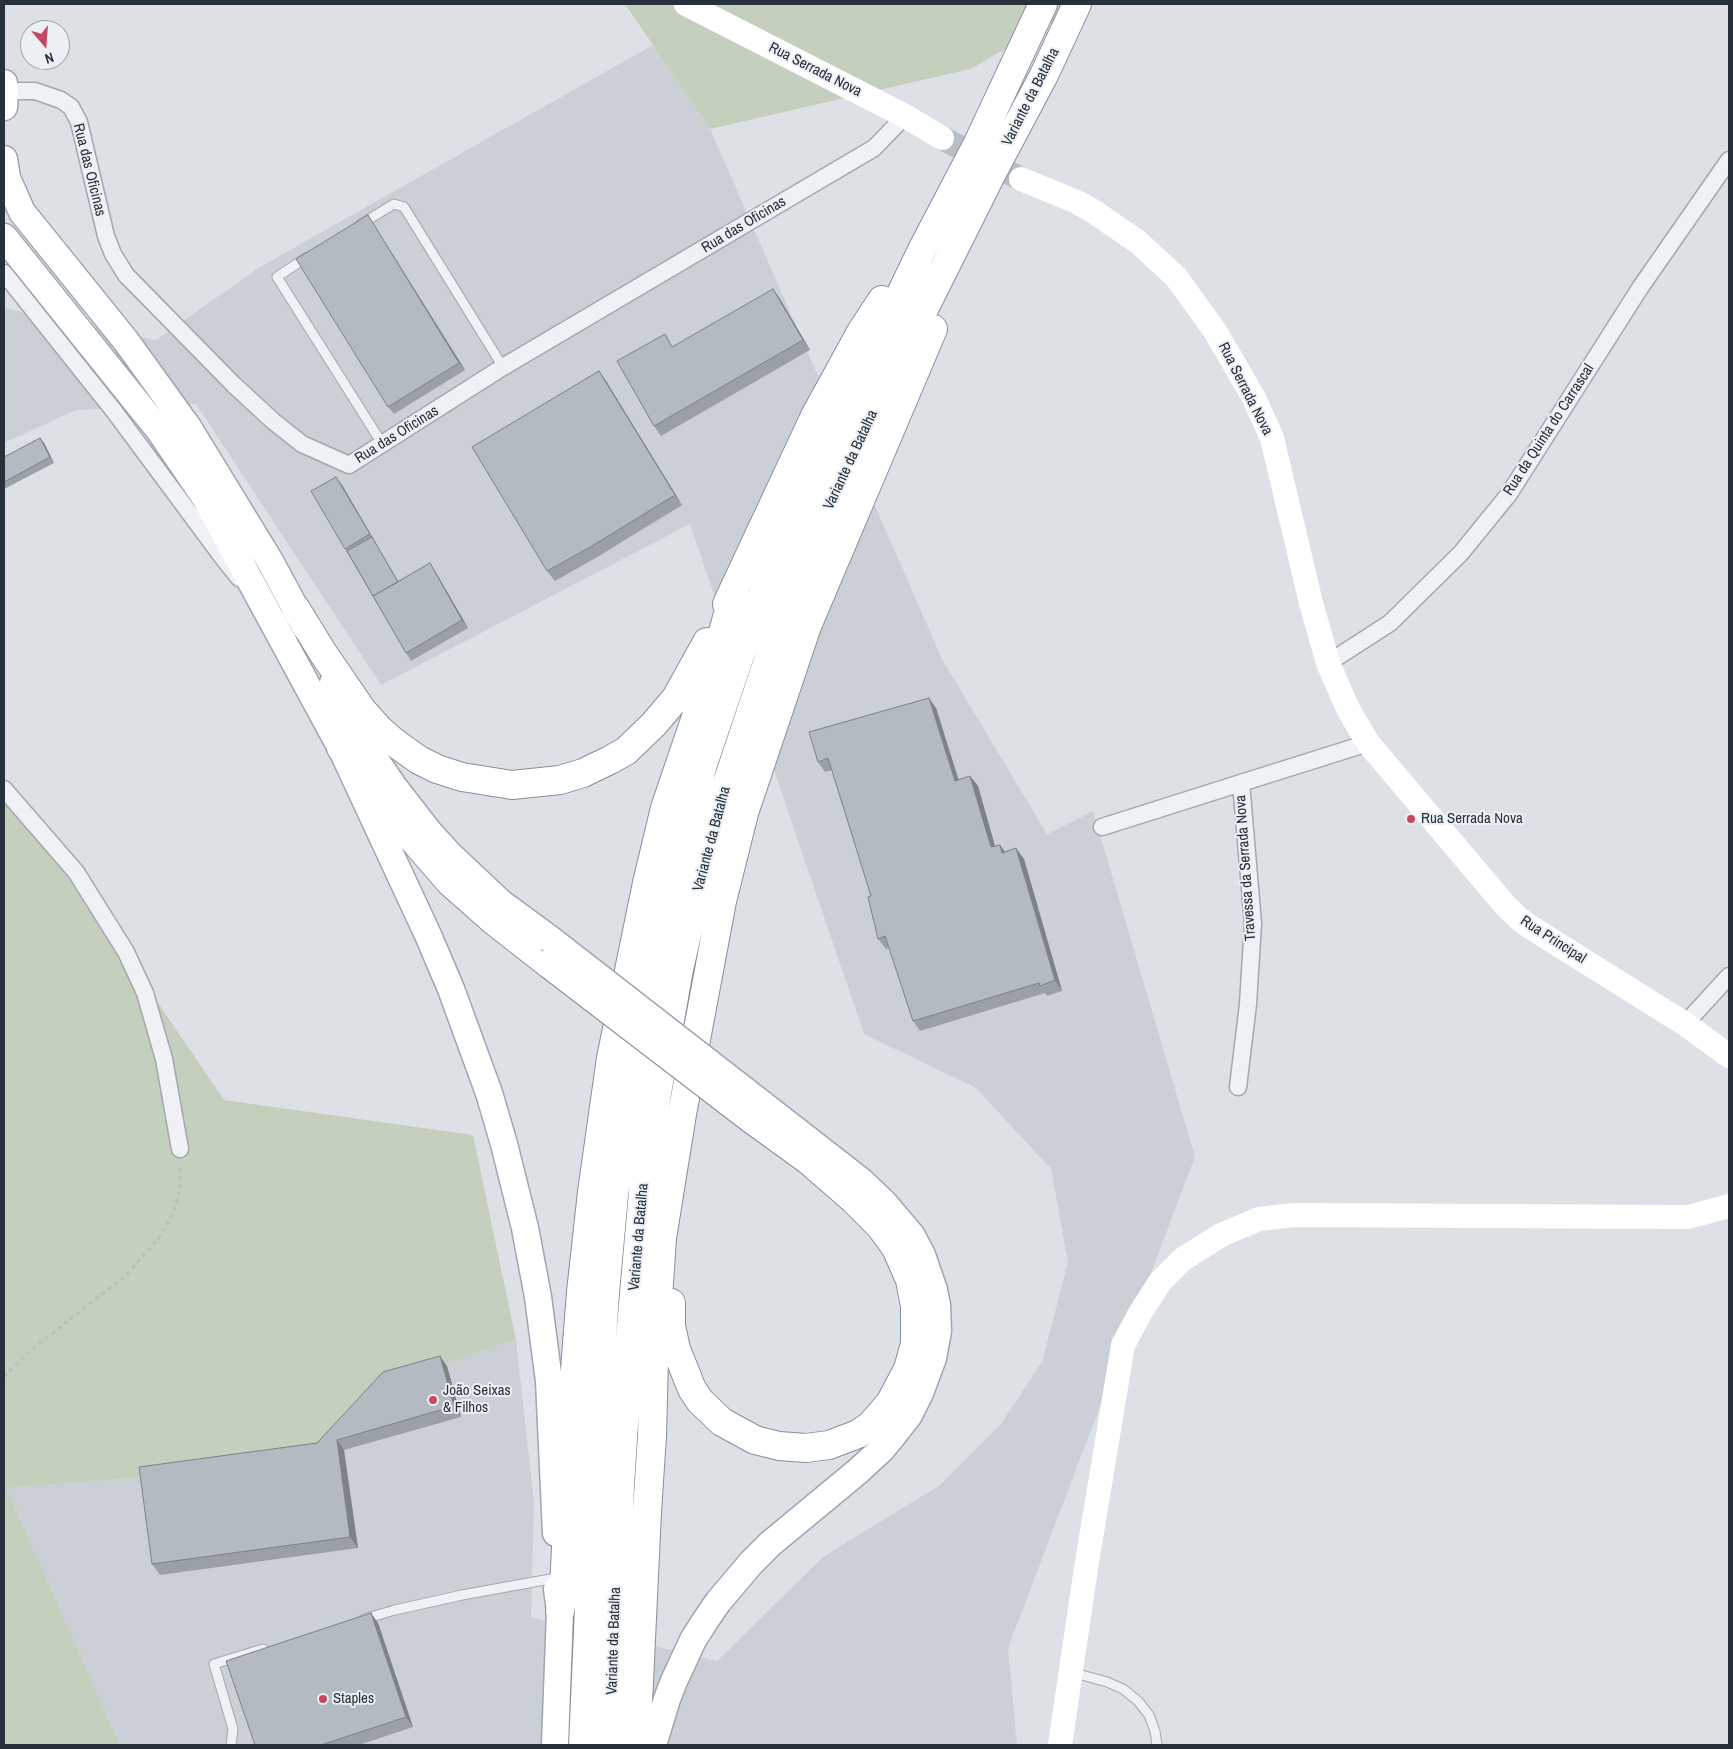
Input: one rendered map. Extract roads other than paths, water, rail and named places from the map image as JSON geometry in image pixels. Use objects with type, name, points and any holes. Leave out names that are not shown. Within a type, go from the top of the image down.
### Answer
[{"type":"highway","name":"Variante da Batalha","points":[[583,1745],[599,1381],[613,1205],[632,1073],[672,879],[703,764],[767,582],[814,474],[922,250],[978,143],[1043,4]]},
{"type":"highway","name":"Variante da Batalha","points":[[610,1745],[620,1485],[628,1360],[645,1170],[680,969],[701,873],[717,813],[788,602],[844,474],[991,175],[1044,75],[1077,4]]},
{"type":"highway","points":[[636,1745],[652,1436],[654,1358],[662,1238],[703,994],[722,901],[744,813],[807,626],[986,205],[991,175]]},
{"type":"highway","points":[[296,609],[362,710],[395,743],[419,760],[437,769],[462,777],[512,785],[560,780],[583,773],[626,751],[667,710],[685,684],[735,589],[814,416],[861,332],[886,292],[922,250]]},
{"type":"highway","points":[[560,1611],[564,1589],[574,1383],[581,1292],[592,1192],[611,1058],[647,883],[665,808],[714,664],[735,589]]},
{"type":"highway","points":[[341,748],[404,829],[450,882],[494,922],[549,952],[754,1109],[880,1226],[896,1248],[910,1280],[915,1306],[916,1332],[915,1344],[908,1368],[890,1403],[871,1425],[858,1434],[829,1445],[806,1448],[779,1446],[755,1440],[722,1422],[700,1401],[681,1366],[671,1326],[675,1159]]},
{"type":"main road","points":[[4,159],[9,184],[22,212],[126,342],[183,421],[246,521],[296,609],[352,720],[394,787],[450,855],[549,952]]},
{"type":"main road","points":[[4,237],[159,430],[206,499],[341,748],[428,935],[472,1041],[504,1144],[525,1228],[545,1342],[552,1436],[556,1578],[560,1611],[555,1745]]},
{"type":"main road","points":[[652,1745],[666,1698],[693,1640],[710,1614],[750,1563],[857,1472],[891,1438],[909,1415],[920,1393],[933,1358],[938,1331],[937,1305],[934,1290],[922,1255],[912,1236],[884,1203],[861,1181],[754,1109]]},
{"type":"street","name":"Rua Serrada Nova","points":[[686,4],[905,116],[942,138]]},
{"type":"street","name":"Rua das Oficinas","points":[[4,93],[35,91],[61,100],[71,107],[79,122],[106,236],[119,265],[145,295],[234,385],[273,421],[302,444],[349,465],[503,367],[874,148],[905,116]]},
{"type":"street","name":"Rua da Quinta do Carrascal","points":[[1328,662],[1390,623],[1460,553],[1509,494],[1640,288],[1729,160]]},
{"type":"street","name":"Rua Serrada Nova","points":[[1021,179],[1077,202],[1138,242],[1176,277],[1215,331],[1254,398],[1272,438],[1311,603],[1328,662],[1351,716],[1368,743]]},
{"type":"street","points":[[7,283],[114,410],[222,558],[264,607]]},
{"type":"street","name":"Travessa da Serrada Nova","points":[[1238,1087],[1248,1004],[1253,923],[1241,783],[1368,743]]},
{"type":"street","name":"Rua Principal","points":[[1368,743],[1516,916],[1527,925],[1685,1024],[1729,1056]]},
{"type":"street","points":[[1102,827],[1241,783]]},
{"type":"street","points":[[4,789],[76,872],[126,952],[145,994],[164,1059],[180,1149]]},
{"type":"street","points":[[1685,1024],[1729,976]]},
{"type":"street","points":[[1060,1745],[1086,1568],[1124,1345],[1139,1315],[1160,1282],[1183,1259],[1221,1235],[1251,1222],[1259,1219],[1294,1215],[1688,1217],[1729,1206]]},
{"type":"lane","points":[[350,231],[394,204],[404,206],[503,367]]},
{"type":"lane","points":[[317,251],[277,276],[383,445]]},
{"type":"lane","points":[[357,1621],[395,1610],[556,1578]]},
{"type":"lane","points":[[231,1745],[233,1729],[214,1664],[271,1647]]},
{"type":"lane","points":[[1071,1672],[1115,1685],[1138,1700],[1149,1715],[1157,1745]]},
{"type":"tunnel","points":[[942,138],[1021,179]]},
{"type":"place","name":"Rua Serrada Nova","points":[[1411,819]]},
{"type":"place","name":"João Seixas & Filhos","points":[[433,1400]]},
{"type":"place","name":"Staples","points":[[323,1699]]}]
